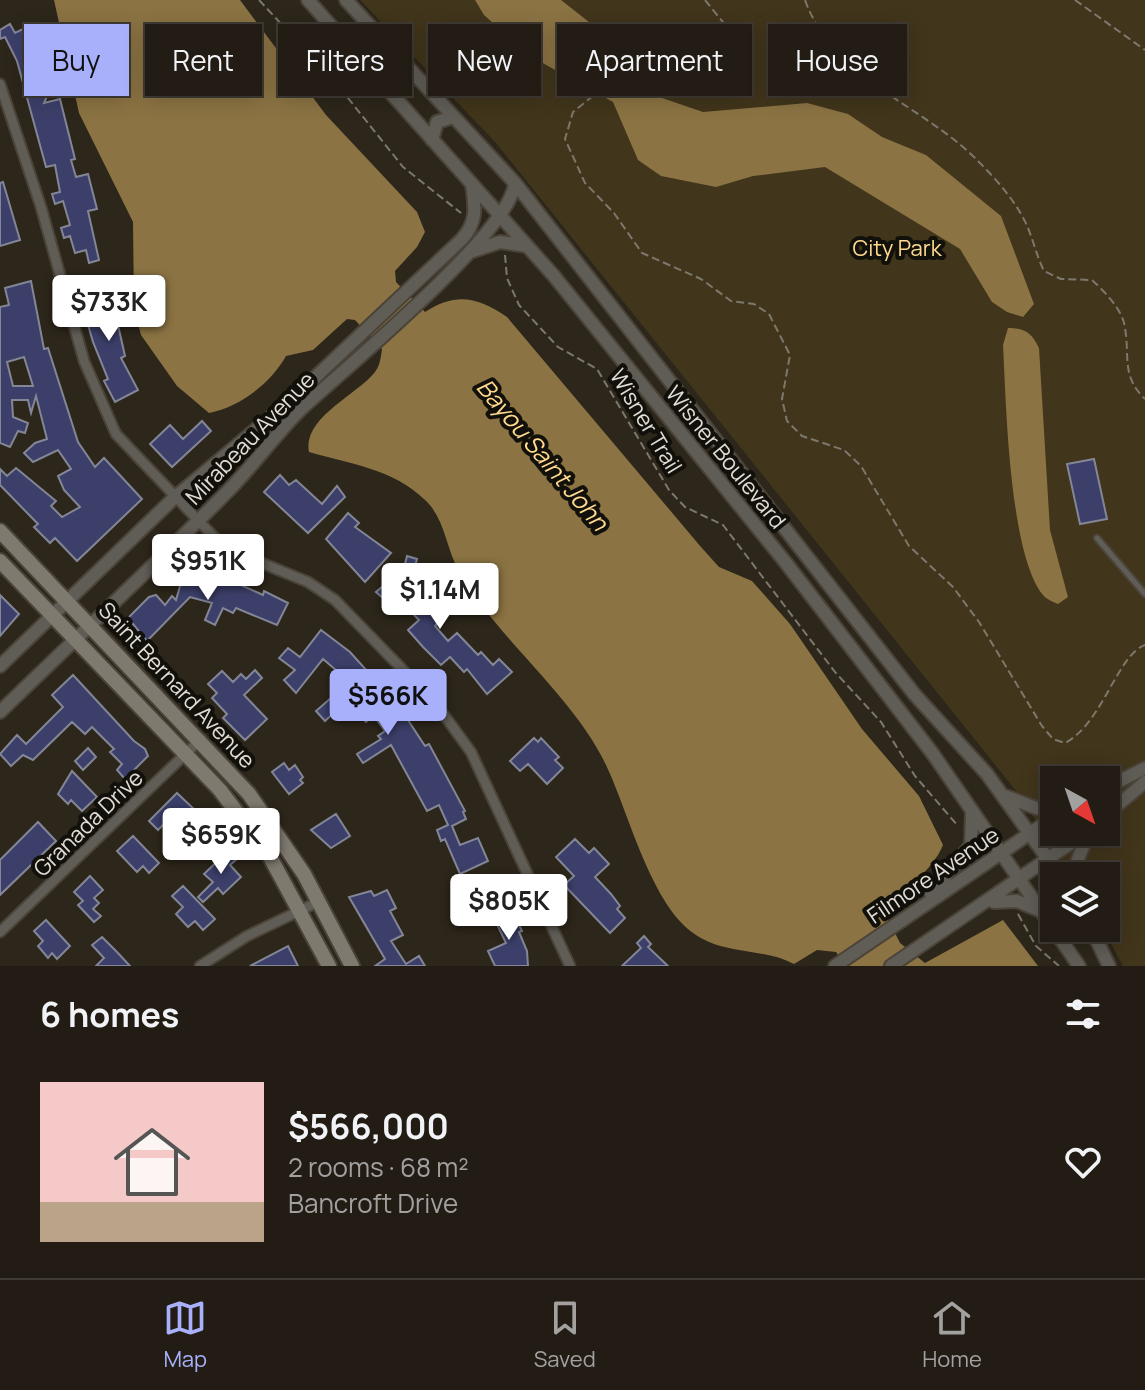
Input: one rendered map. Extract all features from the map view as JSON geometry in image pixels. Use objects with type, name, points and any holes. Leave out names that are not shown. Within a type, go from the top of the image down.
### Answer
[{"type":"main road","name":"Saint Bernard Avenue","points":[[0,531],[201,739],[273,826],[320,901],[352,966]]},
{"type":"main road","name":"Saint Bernard Avenue","points":[[0,561],[186,753],[246,822],[301,910],[329,966]]},
{"type":"street","name":"Wisner Boulevard","points":[[308,0],[527,246],[786,563],[971,808],[1040,909]]},
{"type":"street","name":"Wisner Boulevard","points":[[346,0],[515,183],[915,695],[1005,796],[1049,860]]},
{"type":"street","points":[[0,84],[41,207],[93,388],[116,434],[174,498],[230,549],[308,582],[335,600],[436,704],[471,752],[570,966]]},
{"type":"street","points":[[432,140],[437,122],[453,117]]},
{"type":"street","name":"Mirabeau Avenue","points":[[0,712],[197,521],[283,428],[364,355],[463,257],[501,217],[514,195],[515,183]]},
{"type":"street","points":[[472,184],[474,220]]},
{"type":"street","name":"Mirabeau Avenue","points":[[0,666],[174,498],[290,401],[462,239],[474,220]]},
{"type":"street","points":[[463,257],[480,247],[497,243],[527,246]]},
{"type":"street","name":"Granada Drive","points":[[0,932],[201,739]]},
{"type":"street","points":[[1120,781],[1145,768]]},
{"type":"street","points":[[1120,803],[1145,782]]},
{"type":"street","points":[[1005,796],[1040,808]]},
{"type":"street","points":[[916,911],[966,853],[973,829],[971,808]]},
{"type":"street","name":"Filmore Avenue","points":[[838,964],[1040,827]]},
{"type":"street","points":[[891,966],[1068,846]]},
{"type":"street","points":[[987,903],[1008,899],[1040,911]]},
{"type":"street","points":[[200,966],[247,936],[320,901]]},
{"type":"street","name":"Wisner Boulevard","points":[[1063,942],[1079,966]]},
{"type":"street","points":[[1098,942],[1109,966]]},
{"type":"lane","points":[[1097,538],[1145,594]]},
{"type":"path","points":[[259,0],[336,83],[416,180],[474,220]]},
{"type":"path","points":[[705,0],[734,38],[730,57],[707,62],[680,44],[665,42],[638,58],[573,112],[565,131],[567,147],[585,183],[614,213],[642,253],[701,279],[731,301],[754,304],[769,314],[790,355],[782,399],[787,421],[802,436],[844,450],[861,466],[909,546],[964,600],[1034,715],[1053,739],[1065,743],[1079,732],[1110,693],[1127,658],[1145,645]]},
{"type":"path","points":[[805,0],[820,30],[845,62],[945,132],[984,168],[1022,215],[1044,271],[1061,279],[1092,280],[1101,289],[1121,315],[1126,328],[1127,375],[1145,399]]},
{"type":"path","points":[[1075,0],[1145,50]]},
{"type":"path","name":"Wisner Trail","points":[[497,243],[505,254],[507,278],[519,305],[558,347],[597,369],[669,490],[685,507],[723,525],[835,672],[881,722],[915,776],[959,827]]},
{"type":"path","points":[[1016,910],[1036,946],[1059,966]]},
{"type":"green space","name":"City Park","points":[[360,0],[1145,0],[1145,966],[1123,966],[1110,942],[1120,942],[1120,862],[1064,862],[1053,846],[1120,846],[1120,766],[1040,766],[1040,826],[1017,792],[496,143],[451,96],[541,96],[541,24],[428,24],[428,72],[412,55],[412,24],[383,24]]},
{"type":"water","name":"Bayou Saint John","points":[[54,0],[240,0],[258,24],[145,24],[145,96],[262,96],[262,29],[278,51],[278,96],[312,96],[417,212],[425,232],[417,247],[395,271],[396,282],[425,312],[447,302],[467,300],[486,305],[507,317],[719,567],[752,581],[790,624],[862,729],[919,796],[943,845],[931,864],[885,913],[900,943],[925,963],[1003,920],[1038,966],[846,966],[836,952],[817,950],[794,964],[720,946],[696,935],[680,921],[654,881],[615,785],[591,739],[555,690],[475,596],[459,571],[432,507],[413,490],[385,474],[309,452],[309,440],[314,428],[375,372],[382,349],[355,320],[347,319],[313,350],[286,356],[254,392],[232,405],[209,413],[177,386],[141,335],[134,309],[133,222],[79,113],[75,96],[129,96],[129,24],[59,24]]},
{"type":"water","points":[[475,0],[561,0],[592,24],[557,24],[557,71],[541,62],[541,24],[494,24]]},
{"type":"water","points":[[602,96],[656,96],[703,112],[807,103],[848,114],[882,137],[926,155],[1001,216],[1034,304],[1023,317],[1007,312],[992,302],[960,249],[825,167],[753,176],[716,187],[661,176],[638,160],[613,102]]},
{"type":"water","points":[[1008,328],[1027,332],[1039,348],[1050,530],[1068,597],[1058,604],[1044,596],[1032,575],[1016,512],[1003,345]]},
{"type":"building","points":[[10,24],[15,33],[24,28],[24,87],[17,61],[5,37],[0,39],[0,30]]},
{"type":"building","points":[[27,96],[47,96],[44,103],[60,99],[75,159],[71,160],[76,177],[88,174],[97,209],[88,211],[99,260],[89,263],[86,250],[75,253],[70,236],[64,238],[61,228],[70,225],[63,201],[55,204],[52,194],[60,192],[55,165],[46,167]]},
{"type":"building","points":[[3,182],[20,240],[0,246],[0,183]]},
{"type":"building","points":[[31,281],[44,349],[48,348],[78,442],[95,467],[104,458],[142,499],[77,561],[55,538],[50,543],[34,527],[38,524],[0,485],[0,469],[7,476],[16,468],[56,501],[51,506],[62,517],[80,507],[64,490],[58,476],[71,469],[58,450],[33,462],[24,453],[35,443],[47,439],[36,396],[31,413],[28,400],[12,400],[13,417],[28,423],[25,433],[18,431],[10,447],[0,443],[0,307],[9,305],[5,288]],"holes":[[[24,357],[33,386],[13,386],[7,362]]]},
{"type":"building","points":[[114,294],[122,324],[118,325],[125,356],[121,358],[138,390],[115,402],[104,381],[108,379],[81,301]]},
{"type":"building","points":[[202,421],[211,431],[172,467],[150,444],[170,425],[183,439]]},
{"type":"building","points":[[1094,459],[1107,519],[1080,524],[1067,464]]},
{"type":"building","points":[[280,475],[289,485],[296,480],[322,504],[337,486],[345,497],[308,533],[264,492]]},
{"type":"building","points":[[348,513],[359,523],[355,527],[391,553],[365,582],[326,539]]},
{"type":"building","points":[[407,556],[417,559],[412,576],[426,591],[423,595],[445,614],[435,626],[448,641],[457,633],[478,655],[481,652],[493,665],[499,659],[512,672],[487,694],[467,669],[464,672],[450,657],[441,665],[423,647],[408,630],[419,620],[393,593],[385,600],[376,592],[404,568]]},
{"type":"building","points":[[201,566],[218,571],[217,574],[263,595],[264,591],[288,603],[277,625],[236,608],[233,613],[223,608],[215,625],[205,620],[212,603],[190,597],[147,641],[128,618],[149,597],[156,595],[165,605],[172,596],[176,600],[183,576],[197,580]]},
{"type":"building","points":[[0,595],[19,614],[0,636]]},
{"type":"building","points":[[321,630],[350,652],[386,692],[383,694],[395,707],[398,705],[425,746],[429,744],[465,811],[466,819],[452,826],[460,845],[478,838],[488,861],[460,874],[445,839],[441,841],[437,830],[448,825],[439,805],[427,811],[391,745],[363,763],[357,754],[381,739],[378,736],[385,731],[373,715],[366,722],[359,714],[367,707],[355,693],[325,721],[316,711],[339,691],[341,682],[334,674],[337,671],[323,659],[296,693],[284,680],[295,670],[279,658],[288,648],[300,657]]},
{"type":"building","points":[[255,670],[262,678],[244,695],[267,719],[245,740],[223,718],[227,714],[212,698],[217,693],[208,684],[222,671],[233,682],[241,674],[246,679]]},
{"type":"building","points":[[73,675],[145,749],[148,756],[125,779],[117,770],[122,764],[110,752],[114,749],[92,727],[85,734],[72,722],[33,760],[23,755],[11,766],[0,754],[17,735],[26,744],[63,707],[52,695]]},
{"type":"building","points":[[534,738],[538,742],[541,738],[559,757],[555,760],[563,768],[547,784],[528,764],[520,771],[510,761]]},
{"type":"building","points":[[88,748],[96,757],[83,770],[75,761]]},
{"type":"building","points":[[284,763],[289,770],[295,765],[303,777],[300,780],[303,783],[289,794],[272,772]]},
{"type":"building","points":[[72,771],[97,797],[82,811],[71,800],[68,804],[58,794]]},
{"type":"building","points":[[177,793],[197,812],[184,825],[174,814],[158,830],[149,821]]},
{"type":"building","points":[[336,814],[350,836],[331,848],[311,830]]},
{"type":"building","points":[[38,822],[56,841],[0,895],[0,860]]},
{"type":"building","points":[[133,836],[159,863],[149,873],[143,866],[137,872],[117,851]]},
{"type":"building","points":[[575,839],[589,853],[594,848],[609,864],[595,877],[620,906],[617,909],[625,918],[610,933],[564,885],[574,876],[556,857]]},
{"type":"building","points":[[229,850],[238,858],[230,865],[241,877],[223,894],[218,888],[203,902],[198,897],[213,882],[204,874]]},
{"type":"building","points":[[90,876],[103,890],[94,898],[99,903],[93,909],[101,916],[94,922],[78,905],[83,901],[74,892]]},
{"type":"building","points":[[183,886],[215,919],[203,930],[195,921],[188,927],[176,914],[183,907],[172,896]]},
{"type":"building","points":[[387,890],[396,908],[390,911],[403,935],[391,941],[406,964],[419,956],[425,966],[375,966],[385,959],[349,897],[371,891],[374,896]]},
{"type":"building","points":[[511,908],[522,931],[519,932],[527,951],[528,966],[495,966],[488,951],[506,943],[493,916]]},
{"type":"building","points":[[46,920],[70,946],[57,959],[52,953],[48,958],[38,946],[43,941],[34,931]]},
{"type":"building","points":[[644,936],[651,944],[648,947],[668,966],[622,966],[641,948],[637,943]]},
{"type":"building","points":[[102,937],[130,966],[96,966],[104,958],[92,945]]},
{"type":"building","points":[[288,946],[298,966],[250,966]]}]
